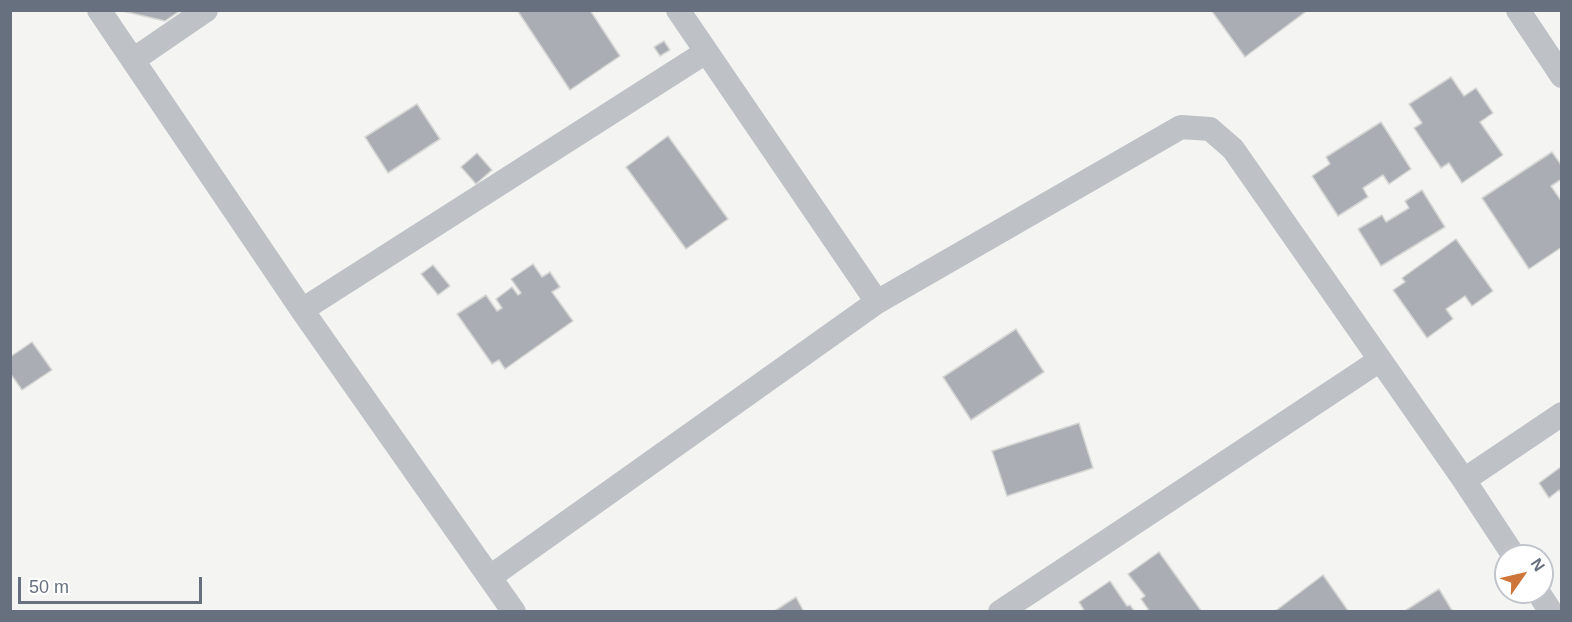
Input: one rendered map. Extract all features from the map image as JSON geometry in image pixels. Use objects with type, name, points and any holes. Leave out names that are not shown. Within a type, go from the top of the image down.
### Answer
[{"type":"street","points":[[99,10],[302,310],[514,612]]},
{"type":"street","points":[[133,60],[206,10]]},
{"type":"street","points":[[678,10],[877,302]]},
{"type":"street","points":[[1518,10],[1562,76]]},
{"type":"street","points":[[302,310],[706,52]]},
{"type":"street","points":[[490,577],[877,302],[1181,127],[1210,129],[1233,149],[1506,544]]},
{"type":"street","points":[[999,612],[1380,360]]},
{"type":"street","points":[[1464,480],[1562,414]]},
{"type":"building","points":[[118,10],[181,10],[165,21]]},
{"type":"building","points":[[517,10],[590,10],[620,56],[570,90]]},
{"type":"building","points":[[1211,10],[1308,10],[1245,57]]},
{"type":"building","points":[[664,41],[670,50],[660,56],[654,47]]},
{"type":"building","points":[[1451,77],[1464,96],[1476,88],[1493,113],[1480,122],[1503,155],[1462,183],[1449,163],[1441,168],[1414,128],[1422,123],[1409,104]]},
{"type":"building","points":[[417,104],[440,139],[388,173],[365,137]]},
{"type":"building","points":[[1381,122],[1411,169],[1389,184],[1383,175],[1363,188],[1368,197],[1338,216],[1312,176],[1330,164],[1326,157]]},
{"type":"building","points":[[668,136],[728,219],[686,249],[626,167]]},
{"type":"building","points":[[1552,152],[1562,166],[1562,179],[1551,186],[1562,202],[1562,247],[1529,269],[1482,198]]},
{"type":"building","points":[[477,153],[492,170],[476,184],[461,167]]},
{"type":"building","points":[[1422,190],[1445,227],[1381,266],[1358,229],[1382,215],[1386,222],[1409,208],[1405,201]]},
{"type":"building","points":[[1456,239],[1493,291],[1472,306],[1465,296],[1446,309],[1453,319],[1427,338],[1393,290],[1405,282],[1402,278]]},
{"type":"building","points":[[533,264],[542,277],[550,272],[560,287],[552,292],[573,321],[505,369],[499,360],[492,364],[457,314],[486,295],[497,311],[502,308],[496,299],[512,287],[518,295],[521,293],[511,279]]},
{"type":"building","points":[[433,265],[450,286],[438,295],[421,274]]},
{"type":"building","points":[[1016,329],[1044,372],[971,420],[943,377]]},
{"type":"building","points":[[32,342],[52,370],[22,390],[10,373],[10,357]]},
{"type":"building","points":[[1079,423],[1093,468],[1007,496],[992,451]]},
{"type":"building","points":[[1562,466],[1562,494],[1559,490],[1549,498],[1539,483]]},
{"type":"building","points":[[1159,552],[1202,612],[1150,612],[1141,599],[1145,596],[1128,574]]},
{"type":"building","points":[[1323,575],[1349,612],[1274,612]]},
{"type":"building","points":[[1110,581],[1127,606],[1130,605],[1135,612],[1085,612],[1079,602]]},
{"type":"building","points":[[1439,589],[1453,612],[1403,612]]},
{"type":"building","points":[[796,597],[804,612],[773,612]]}]
